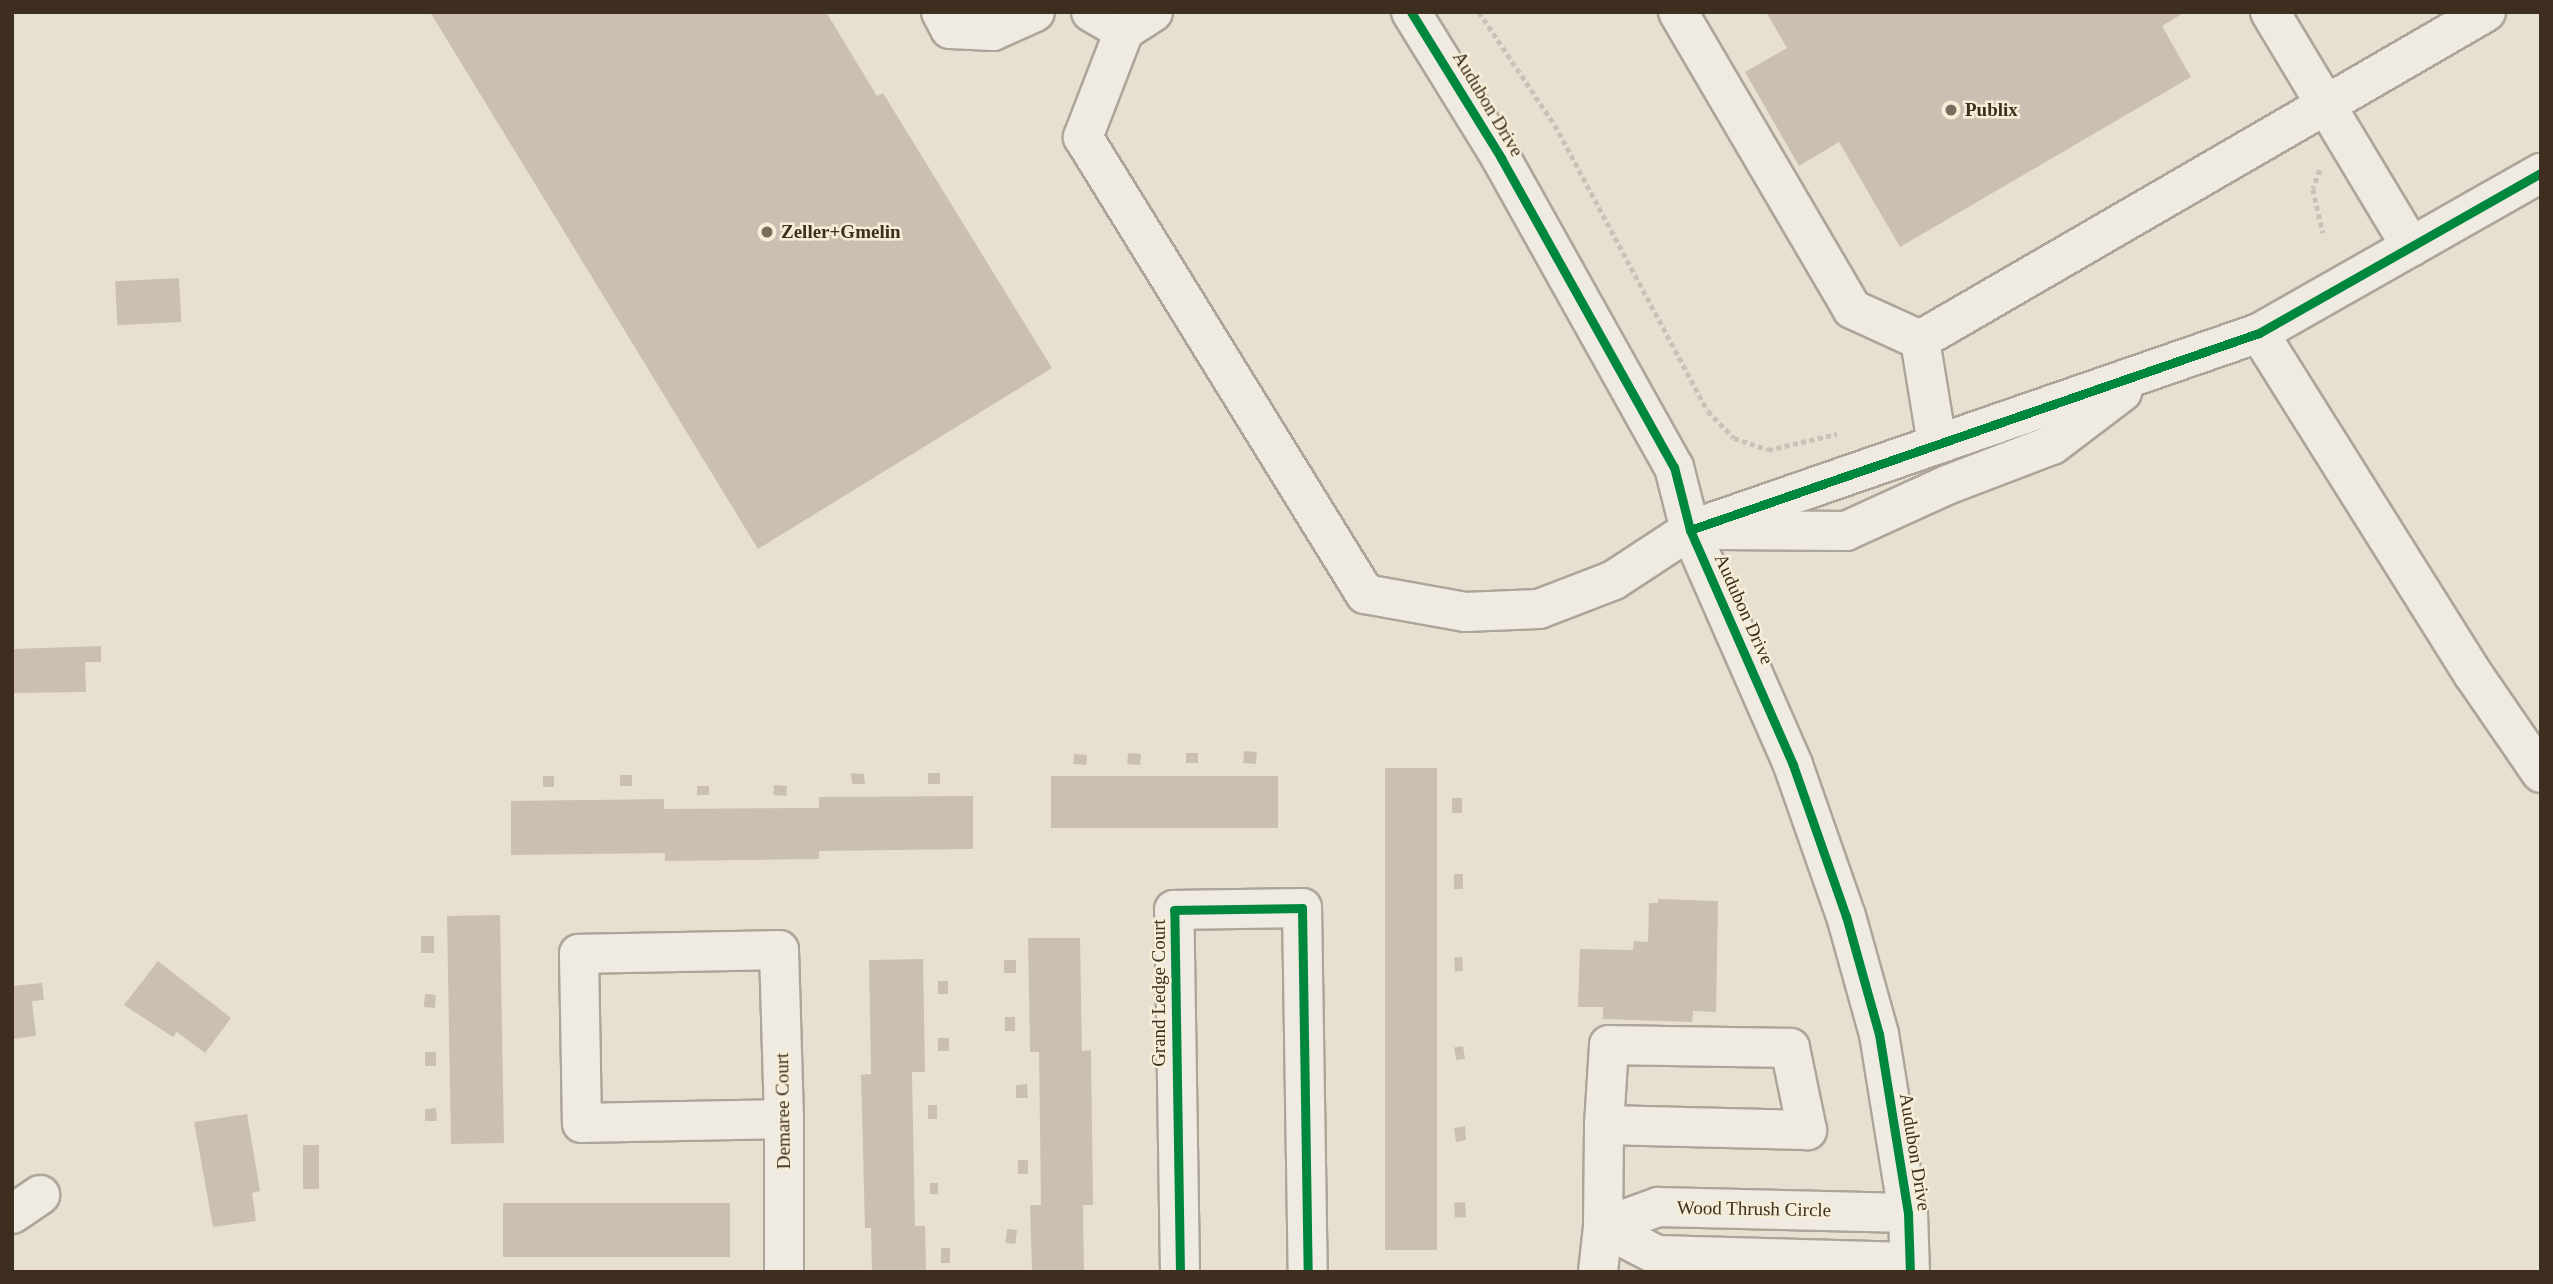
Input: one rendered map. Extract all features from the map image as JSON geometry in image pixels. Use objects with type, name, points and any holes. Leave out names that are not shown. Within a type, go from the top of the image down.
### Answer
[{"type":"street","points":[[941,12],[950,29],[993,31],[1035,12]]},
{"type":"street","points":[[1091,12],[1139,22],[1083,137],[1365,594],[1465,612],[1539,609],[1614,580],[1690,530],[2259,333],[2541,173]]},
{"type":"street","name":"Audubon Drive","points":[[1411,12],[1502,158],[1674,467],[1690,530],[1793,765],[1846,916],[1879,1034],[1908,1213],[1909,1267]]},
{"type":"street","points":[[1678,12],[1852,309],[1920,340]]},
{"type":"street","points":[[2270,12],[2411,247]]},
{"type":"street","points":[[1920,340],[2328,107],[2486,12]]},
{"type":"street","points":[[2259,333],[2473,674],[2541,773]]},
{"type":"street","points":[[1920,340],[1937,444]]},
{"type":"street","points":[[1690,530],[1846,531],[1947,485],[2052,445],[2149,371]]},
{"type":"street","name":"Grand Ledge Court","points":[[1180,1272],[1174,910],[1302,908],[1308,1272]]},
{"type":"street","name":"Demaree Court","points":[[784,1119],[582,1123],[579,954],[779,950],[784,1119],[784,1272]]},
{"type":"street","points":[[1598,1272],[1603,1227],[1604,1125],[1609,1045],[1790,1048],[1807,1130],[1604,1125]]},
{"type":"street","name":"Wood Thrush Circle","points":[[1603,1227],[1658,1207],[1908,1213]]},
{"type":"street","points":[[1603,1227],[1657,1255],[1909,1267]]},
{"type":"path","points":[[1479,12],[1555,125],[1708,411],[1734,438],[1768,450],[1848,430]]},
{"type":"path","points":[[2321,166],[2313,189],[2323,233]]},
{"type":"building","name":"Zeller+Gmelin","points":[[430,12],[826,12],[877,96],[883,93],[1052,368],[758,549]]},
{"type":"building","name":"Publix","points":[[1766,12],[2185,12],[2162,26],[2191,77],[1900,247],[1839,142],[1799,166],[1745,72],[1787,48]]},
{"type":"building","points":[[179,278],[181,322],[117,325],[115,281]]},
{"type":"building","points":[[101,646],[101,662],[85,662],[86,692],[14,693],[13,649]]},
{"type":"building","points":[[1244,751],[1257,752],[1256,764],[1243,763]]},
{"type":"building","points":[[1128,753],[1141,754],[1140,765],[1127,764]]},
{"type":"building","points":[[1186,753],[1198,753],[1198,763],[1186,763]]},
{"type":"building","points":[[1074,754],[1087,755],[1086,765],[1073,764]]},
{"type":"building","points":[[1385,768],[1437,768],[1437,1250],[1385,1250]]},
{"type":"building","points":[[851,773],[864,774],[865,784],[852,784]]},
{"type":"building","points":[[928,773],[940,773],[940,784],[928,784]]},
{"type":"building","points":[[620,775],[632,775],[632,786],[620,786]]},
{"type":"building","points":[[543,776],[554,776],[554,787],[543,787]]},
{"type":"building","points":[[1051,776],[1278,776],[1278,828],[1051,828]]},
{"type":"building","points":[[774,785],[787,786],[786,796],[773,795]]},
{"type":"building","points":[[697,786],[709,786],[709,795],[697,795]]},
{"type":"building","points":[[973,796],[973,849],[819,851],[819,859],[665,861],[665,853],[511,855],[511,801],[664,799],[664,809],[819,808],[819,797]]},
{"type":"building","points":[[1452,798],[1462,798],[1462,813],[1452,813]]},
{"type":"building","points":[[1454,874],[1463,874],[1463,889],[1454,889]]},
{"type":"building","points":[[1658,899],[1718,901],[1716,1012],[1693,1011],[1692,1022],[1603,1019],[1603,1007],[1578,1007],[1580,949],[1633,950],[1634,941],[1648,942],[1649,903],[1658,903]]},
{"type":"building","points":[[500,915],[504,1143],[451,1144],[447,916]]},
{"type":"building","points":[[421,936],[434,936],[434,953],[421,953]]},
{"type":"building","points":[[1028,938],[1080,938],[1082,1051],[1091,1050],[1093,1205],[1083,1205],[1084,1272],[1032,1272],[1030,1205],[1041,1205],[1039,1052],[1030,1052]]},
{"type":"building","points":[[1462,957],[1463,971],[1455,972],[1454,958]]},
{"type":"building","points":[[923,959],[925,1072],[912,1072],[915,1226],[925,1226],[926,1272],[872,1272],[871,1228],[865,1228],[861,1075],[871,1074],[869,960]]},
{"type":"building","points":[[1004,960],[1016,960],[1016,973],[1004,973]]},
{"type":"building","points":[[158,961],[231,1018],[205,1053],[177,1032],[173,1037],[124,1005]]},
{"type":"building","points":[[938,981],[948,981],[948,994],[938,994]]},
{"type":"building","points":[[42,983],[44,1000],[32,1001],[36,1036],[12,1039],[12,986]]},
{"type":"building","points":[[425,994],[436,995],[435,1008],[424,1007]]},
{"type":"building","points":[[1005,1017],[1015,1017],[1015,1031],[1005,1031]]},
{"type":"building","points":[[938,1038],[949,1038],[949,1051],[938,1051]]},
{"type":"building","points":[[1463,1046],[1465,1059],[1456,1060],[1454,1047]]},
{"type":"building","points":[[425,1052],[436,1052],[436,1066],[425,1066]]},
{"type":"building","points":[[1027,1084],[1028,1098],[1016,1098],[1016,1085]]},
{"type":"building","points":[[928,1105],[937,1105],[937,1119],[928,1119]]},
{"type":"building","points":[[436,1108],[437,1121],[425,1121],[425,1109]]},
{"type":"building","points":[[247,1114],[260,1191],[252,1193],[256,1221],[213,1227],[194,1122]]},
{"type":"building","points":[[1465,1126],[1466,1140],[1456,1142],[1454,1128]]},
{"type":"building","points":[[303,1145],[319,1145],[319,1189],[303,1189]]},
{"type":"building","points":[[1018,1160],[1028,1160],[1028,1174],[1018,1174]]},
{"type":"building","points":[[930,1183],[938,1183],[938,1194],[930,1194]]},
{"type":"building","points":[[1465,1202],[1466,1217],[1455,1218],[1454,1203]]},
{"type":"building","points":[[503,1203],[730,1203],[730,1257],[503,1257]]},
{"type":"building","points":[[1007,1229],[1017,1230],[1015,1244],[1006,1243]]},
{"type":"building","points":[[941,1248],[950,1248],[950,1263],[941,1263]]},
{"type":"cycle path","points":[[1411,12],[1501,158],[1674,467],[1690,530],[1793,765],[1846,916],[1879,1034],[1908,1213],[1910,1272]]},
{"type":"cycle path","points":[[1690,530],[2259,333],[2541,173]]},
{"type":"cycle path","points":[[1180,1272],[1174,910],[1302,908],[1308,1272]]},
{"type":"place","name":"Publix","points":[[1951,110]]},
{"type":"place","name":"Zeller+Gmelin","points":[[767,232]]}]
